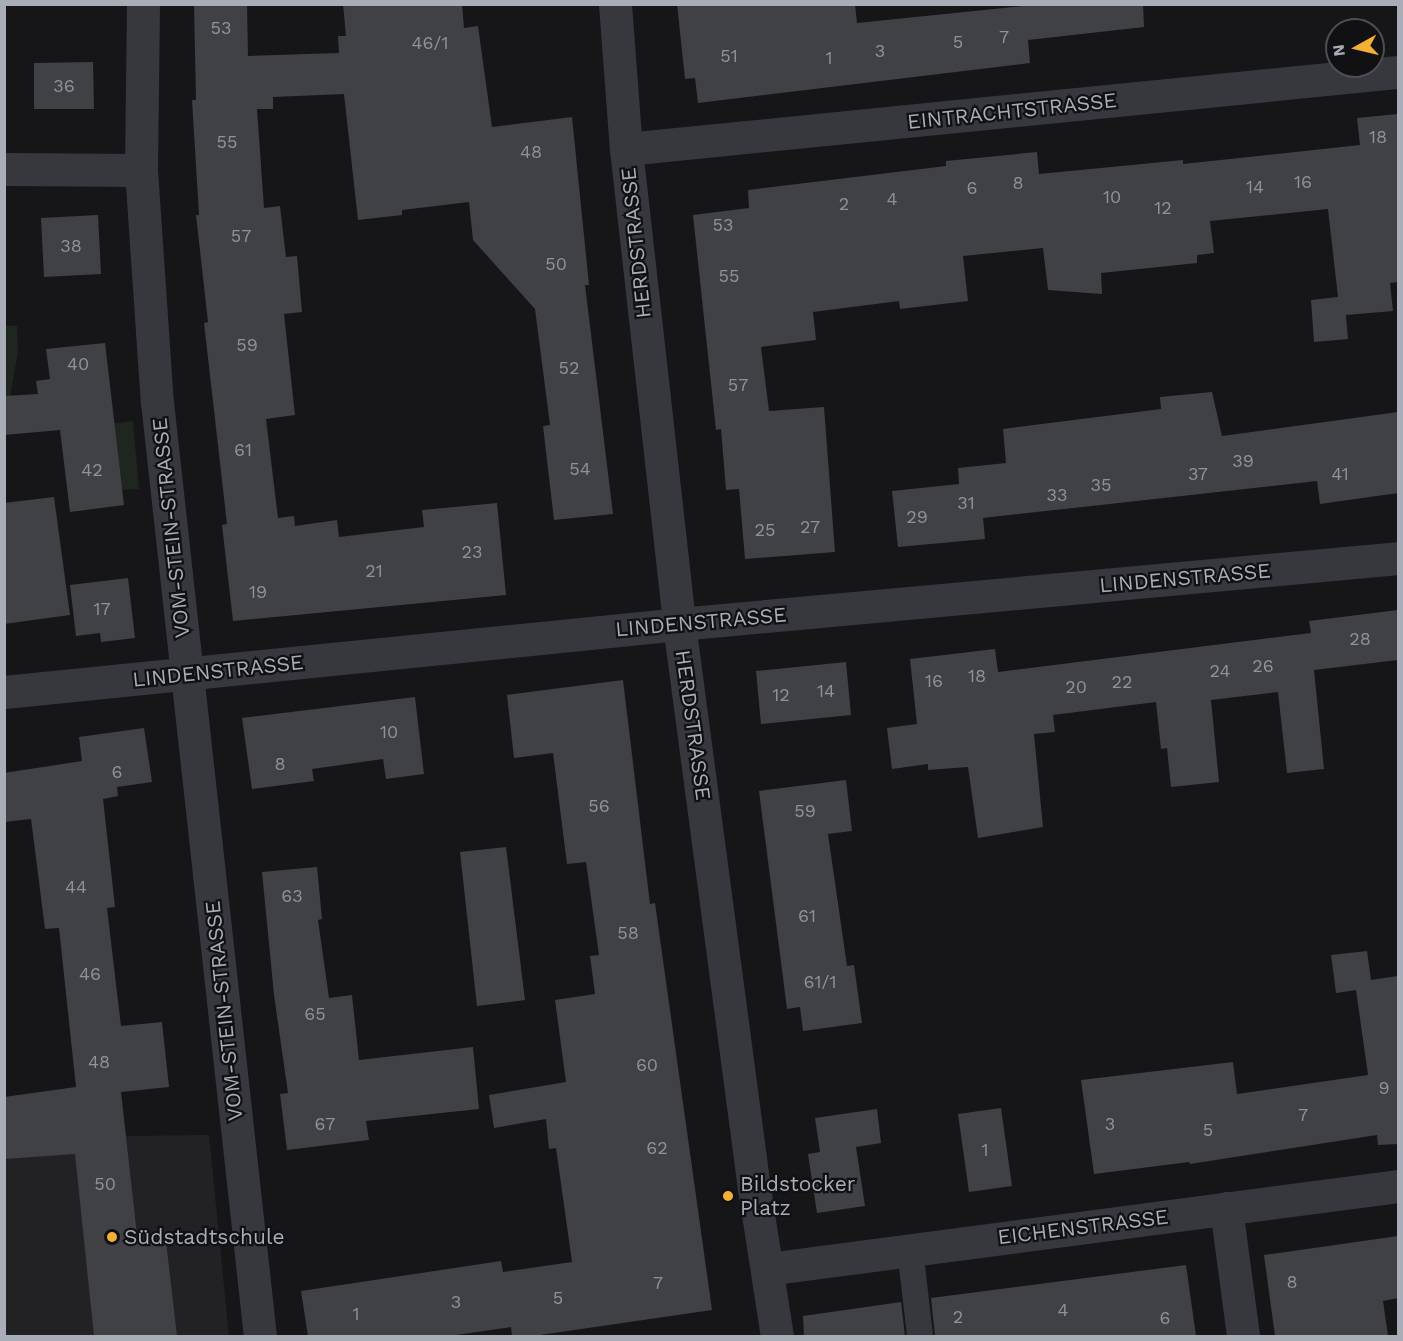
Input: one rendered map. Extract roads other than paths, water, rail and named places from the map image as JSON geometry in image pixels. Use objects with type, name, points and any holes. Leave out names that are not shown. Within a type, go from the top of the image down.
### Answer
[{"type":"street","name":"VOM-STEIN-STRASSE","points":[[143,4],[141,170],[157,402],[260,1336]]},
{"type":"street","name":"HERDSTRASSE","points":[[615,4],[626,149],[679,624],[777,1336]]},
{"type":"street","name":"EINTRACHTSTRASSE","points":[[626,149],[1398,72]]},
{"type":"street","points":[[4,170],[141,170]]},
{"type":"street","name":"LINDENSTRASSE","points":[[4,692],[679,624],[1398,558]]},
{"type":"street","name":"EICHENSTRASSE","points":[[767,1269],[1398,1186]]},
{"type":"street","points":[[1226,1208],[1243,1336]]},
{"type":"lane","points":[[910,1250],[912,1285],[920,1336]]},
{"type":"place","name":"Bildstocker Platz","points":[[728,1196]]},
{"type":"place","name":"Südstadtschule","points":[[112,1237]]}]
